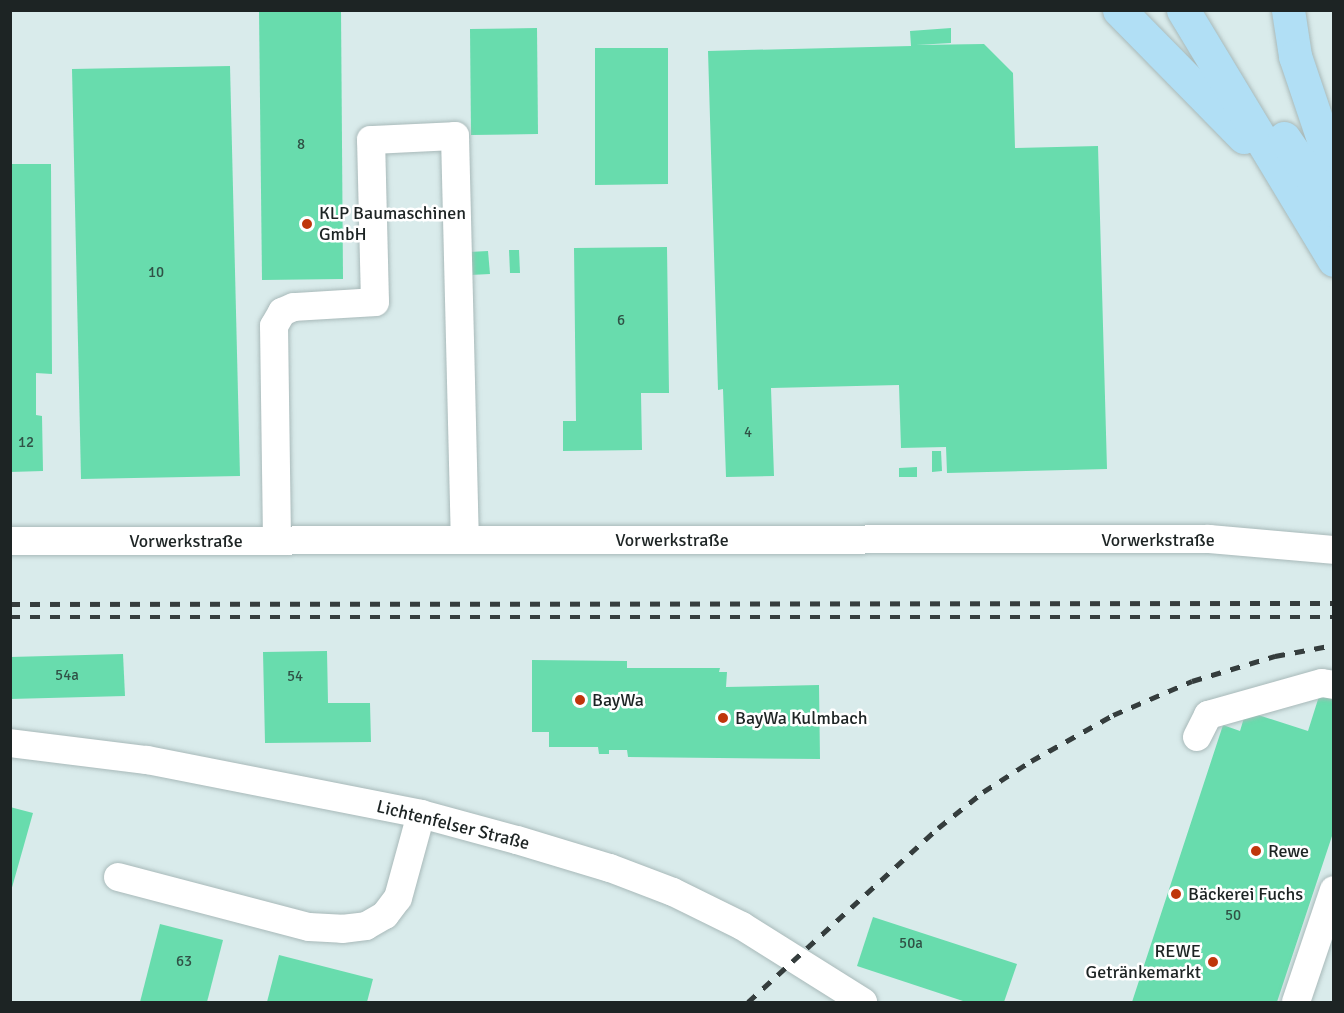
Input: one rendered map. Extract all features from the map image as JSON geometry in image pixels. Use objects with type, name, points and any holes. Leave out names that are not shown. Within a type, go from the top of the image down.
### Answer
[{"type":"highway","points":[[1119,10],[1281,175]]},
{"type":"highway","points":[[1183,10],[1334,260]]},
{"type":"highway","points":[[1209,10],[1294,156],[1334,211]]},
{"type":"highway","points":[[1288,10],[1295,56],[1334,172]]},
{"type":"street","points":[[278,540],[274,326],[282,312],[294,307],[375,302],[371,140],[455,136],[465,540]]},
{"type":"street","name":"Vorwerkstraße","points":[[10,541],[1209,539],[1334,550]]},
{"type":"street","points":[[1197,737],[1208,715],[1322,684],[1334,686]]},
{"type":"street","name":"Lichtenfelser Straße","points":[[10,742],[147,760],[421,814],[600,865],[673,892],[742,926],[863,1002]]},
{"type":"street","points":[[118,878],[309,927],[342,929],[366,926],[385,915],[398,898],[421,814]]},
{"type":"street","points":[[1296,1002],[1334,890]]},
{"type":"building","points":[[259,10],[341,10],[343,279],[262,280]]},
{"type":"building","points":[[537,28],[538,134],[471,135],[470,29]]},
{"type":"building","points":[[951,28],[951,43],[916,45],[984,44],[1013,73],[1015,148],[1098,146],[1107,469],[947,473],[946,447],[901,448],[899,385],[771,388],[774,476],[726,477],[723,389],[718,390],[708,51],[911,46],[910,31]]},
{"type":"building","points":[[595,48],[668,48],[668,184],[595,185]]},
{"type":"building","points":[[230,66],[240,476],[81,479],[72,69]]},
{"type":"building","points":[[10,164],[51,164],[52,374],[36,373],[36,415],[42,416],[43,471],[10,472]]},
{"type":"building","points":[[667,247],[669,393],[641,393],[642,450],[563,451],[563,421],[576,421],[574,248]]},
{"type":"building","points":[[509,250],[519,250],[520,273],[510,273]]},
{"type":"building","points":[[488,251],[490,274],[470,275],[469,252]]},
{"type":"building","points":[[932,451],[941,451],[942,471],[932,472]]},
{"type":"building","points":[[917,467],[917,477],[899,477],[899,468]]},
{"type":"building","points":[[327,651],[328,703],[370,703],[371,742],[265,743],[263,652]]},
{"type":"building","points":[[123,654],[125,696],[10,699],[10,657]]},
{"type":"building","name":"BayWa Kulmbach","points":[[532,660],[627,661],[627,668],[720,668],[719,672],[727,672],[726,687],[819,685],[820,759],[628,757],[627,750],[609,750],[609,754],[599,754],[598,747],[549,747],[549,732],[532,732]]},
{"type":"building","points":[[1320,693],[1334,697],[1334,830],[1277,1002],[1132,1002],[1223,725],[1240,731],[1246,711],[1308,731]]},
{"type":"building","points":[[10,807],[33,813],[11,891],[10,891]]},
{"type":"building","points":[[873,917],[1017,964],[1004,1002],[966,1002],[857,966]]},
{"type":"building","points":[[160,924],[223,940],[207,1002],[140,1002]]},
{"type":"building","points":[[279,955],[373,979],[367,1002],[267,1002]]},
{"type":"railway","points":[[10,604],[1334,603]]},
{"type":"railway","points":[[10,617],[1334,617]]},
{"type":"railway","points":[[748,1002],[938,828],[983,792],[1031,761],[1113,715],[1192,681],[1275,656],[1334,645]]},
{"type":"place","name":"KLP Baumaschinen GmbH","points":[[307,224]]},
{"type":"place","name":"BayWa","points":[[580,700]]},
{"type":"place","name":"BayWa Kulmbach","points":[[723,718]]},
{"type":"place","name":"Rewe","points":[[1256,851]]},
{"type":"place","name":"Bäckerei Fuchs","points":[[1176,894]]},
{"type":"place","name":"REWE Getränkemarkt","points":[[1213,962]]}]
